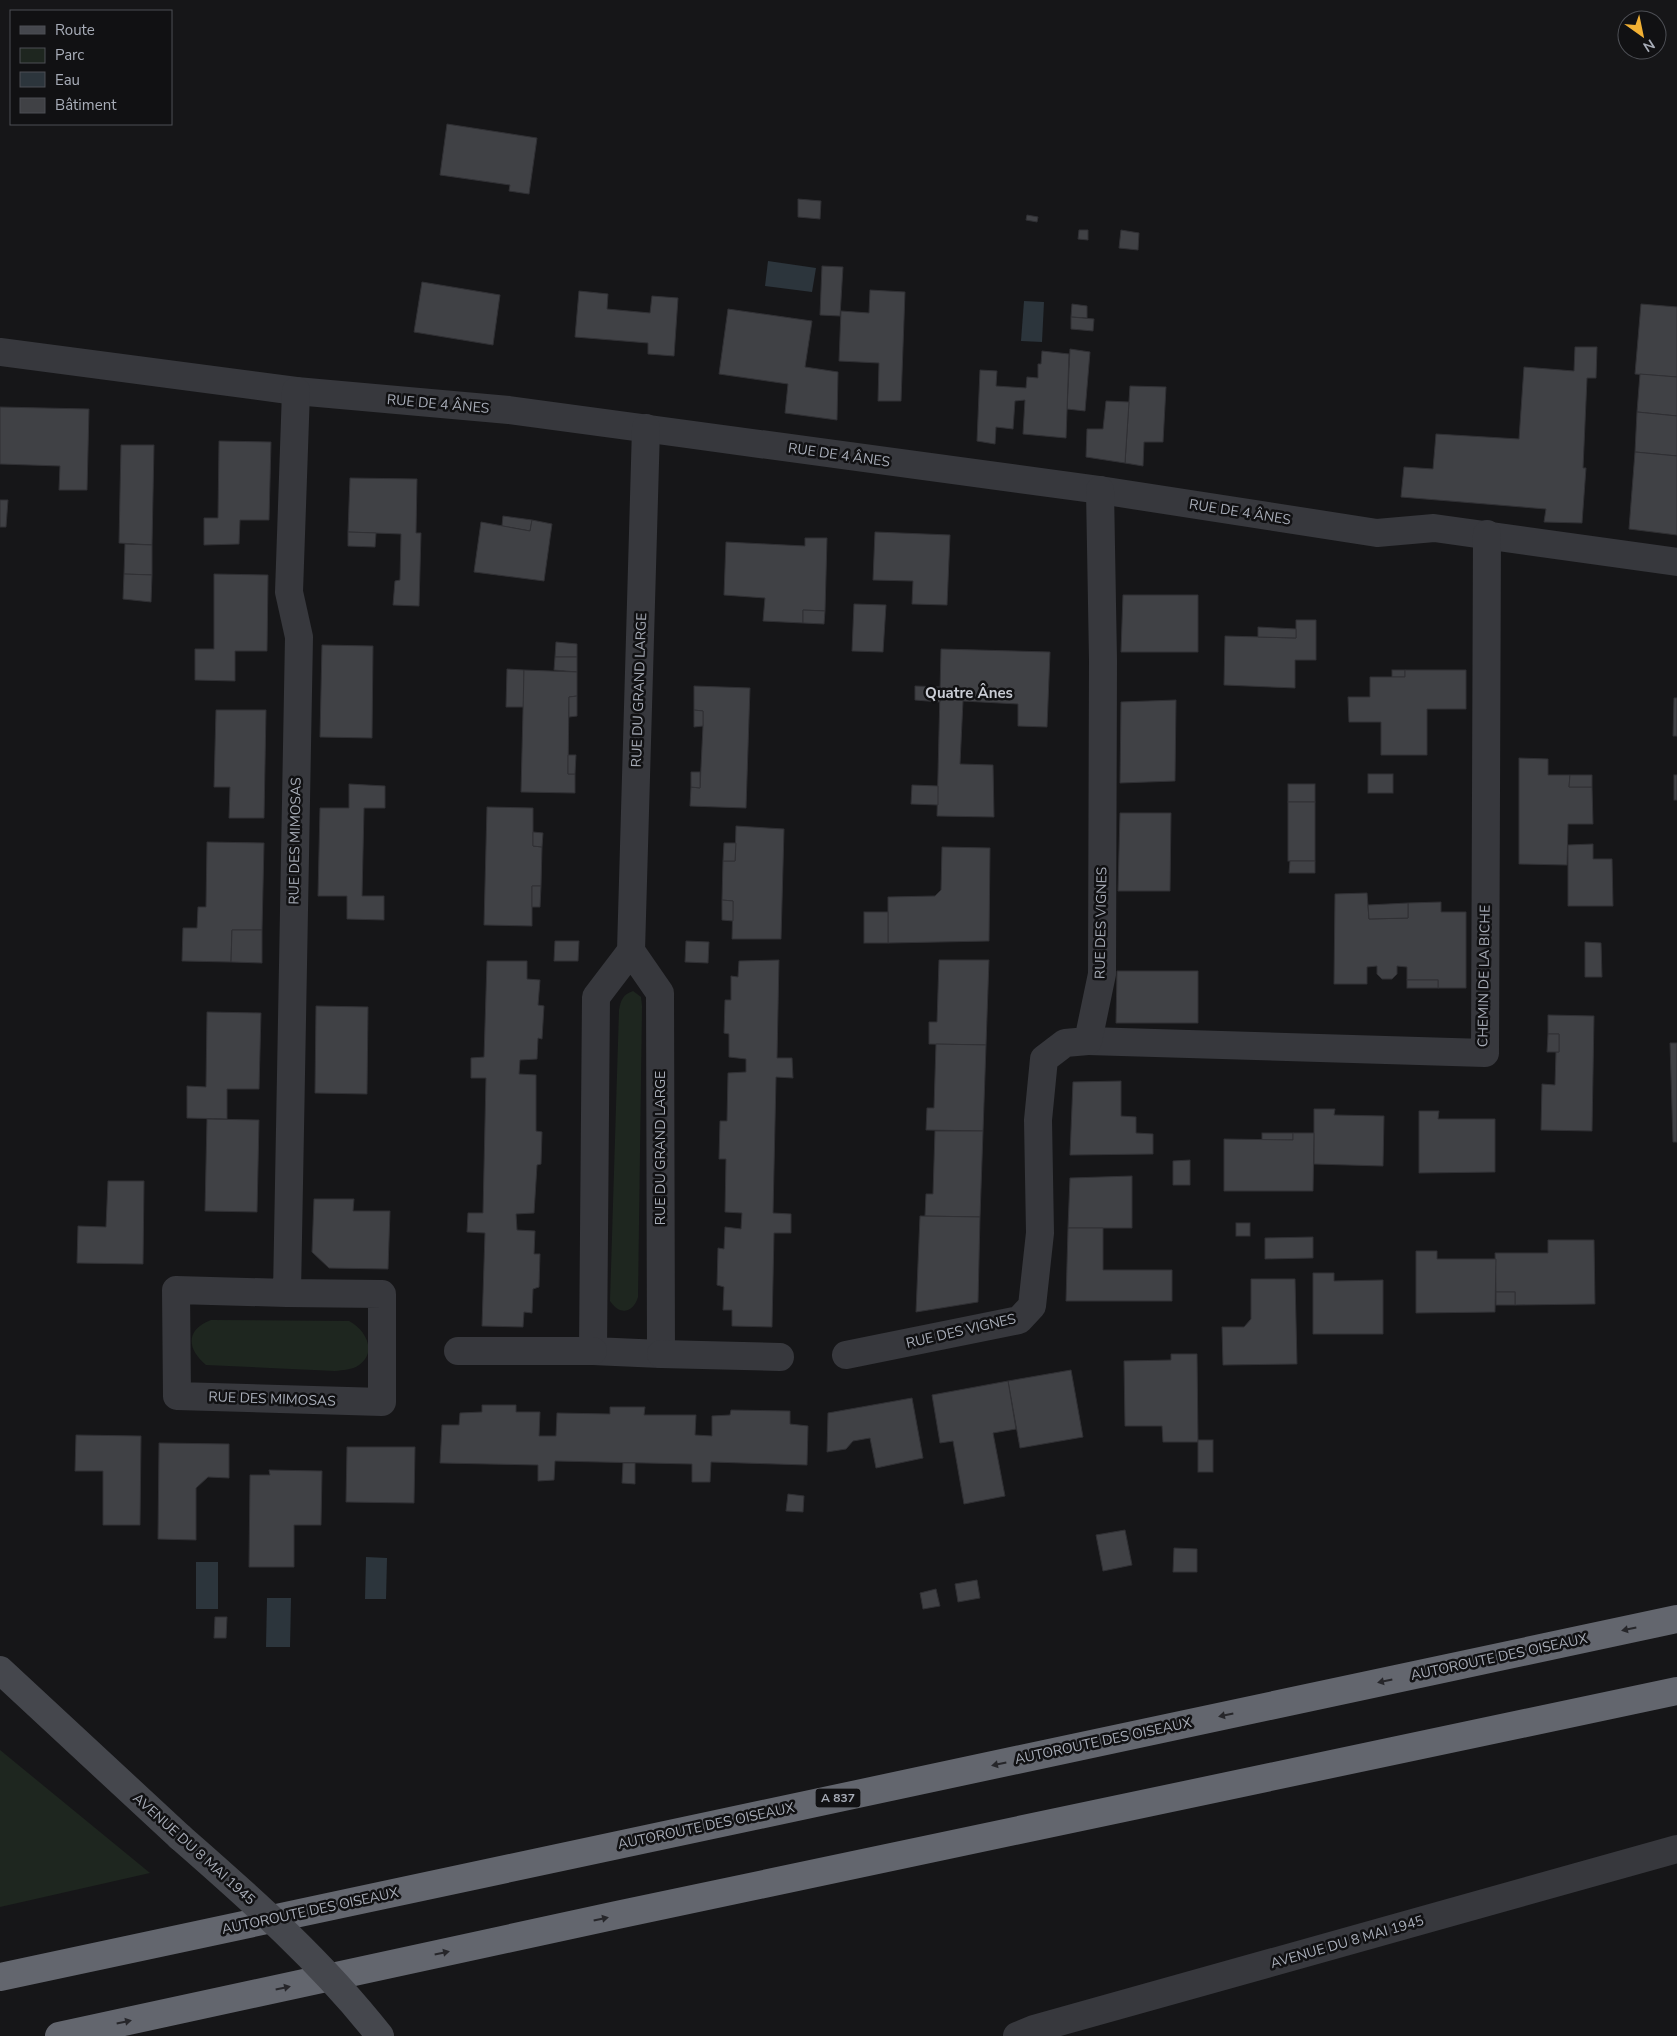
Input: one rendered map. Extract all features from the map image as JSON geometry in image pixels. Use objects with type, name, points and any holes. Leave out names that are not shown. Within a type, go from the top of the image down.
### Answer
[{"type":"highway","name":"AUTOROUTE DES OISEAUX","points":[[0,1977],[1677,1619]]},
{"type":"highway","points":[[59,2036],[617,1915],[1677,1691]]},
{"type":"street","name":"RUE DE 4 ÂNES","points":[[0,352],[296,391],[509,410],[646,428],[1100,490],[1377,533],[1434,528],[1677,562]]},
{"type":"street","name":"RUE DES MIMOSAS","points":[[287,1293],[299,637],[288,592],[296,391]]},
{"type":"street","name":"RUE DU GRAND LARGE","points":[[646,428],[631,951],[660,993],[661,1354]]},
{"type":"street","name":"RUE DES VIGNES","points":[[846,1355],[1019,1320],[1032,1306],[1040,1233],[1038,1120],[1044,1059],[1065,1043],[1088,1041],[1102,974],[1103,660],[1100,490]]},
{"type":"street","name":"CHEMIN DE LA BICHE","points":[[1088,1041],[1485,1053],[1487,534]]},
{"type":"street","points":[[594,1351],[596,997],[631,951]]},
{"type":"street","name":"RUE DES MIMOSAS","points":[[176,1290],[287,1293],[382,1294],[382,1402],[177,1396],[176,1290]]},
{"type":"street","points":[[458,1352],[594,1351],[780,1357]]},
{"type":"street","name":"AVENUE DU 8 MAI 1945","points":[[0,1670],[180,1837],[254,1902],[362,2013],[380,2036]]},
{"type":"street","name":"AVENUE DU 8 MAI 1945","points":[[1017,2036],[1044,2026],[1677,1849]]},
{"type":"green space","points":[[633,991],[641,997],[642,1006],[638,1297],[630,1309],[622,1311],[610,1301],[619,1010],[623,998]]},
{"type":"green space","points":[[211,1320],[349,1321],[360,1329],[364,1335],[367,1341],[368,1354],[365,1360],[356,1367],[335,1371],[206,1365],[195,1353],[192,1340],[193,1334],[197,1329]]},
{"type":"green space","points":[[0,1750],[150,1873],[0,1907]]},
{"type":"water","points":[[768,261],[816,268],[812,292],[765,286]]},
{"type":"water","points":[[1024,301],[1044,302],[1042,342],[1021,341]]},
{"type":"water","points":[[366,1557],[387,1558],[386,1599],[365,1599]]},
{"type":"water","points":[[196,1562],[218,1562],[218,1609],[196,1609]]},
{"type":"water","points":[[267,1598],[291,1598],[290,1647],[266,1647]]},
{"type":"building","points":[[447,124],[537,138],[529,194],[509,191],[510,185],[440,175]]},
{"type":"building","points":[[798,199],[821,201],[820,219],[798,217]]},
{"type":"building","points":[[1027,215],[1038,217],[1037,222],[1026,220]]},
{"type":"building","points":[[1079,230],[1088,230],[1088,240],[1078,239]]},
{"type":"building","points":[[1121,230],[1139,233],[1138,250],[1119,248]]},
{"type":"building","points":[[822,266],[843,267],[840,316],[820,315]]},
{"type":"building","points":[[422,282],[500,295],[493,345],[414,332]]},
{"type":"building","points":[[870,290],[905,292],[901,401],[878,401],[879,363],[839,361],[841,311],[869,313]]},
{"type":"building","points":[[579,291],[608,294],[607,309],[650,313],[652,296],[678,298],[674,356],[648,354],[648,343],[575,337]]},
{"type":"building","points":[[1072,304],[1087,306],[1087,318],[1071,317]]},
{"type":"building","points":[[1641,304],[1677,307],[1677,377],[1635,374]]},
{"type":"building","points":[[728,309],[812,321],[805,367],[838,372],[837,420],[785,413],[788,384],[719,374]]},
{"type":"building","points":[[1071,317],[1094,319],[1093,331],[1071,329]]},
{"type":"building","points":[[1575,347],[1597,347],[1596,378],[1587,378],[1583,468],[1586,468],[1582,523],[1544,522],[1546,509],[1401,497],[1404,467],[1433,469],[1436,434],[1519,439],[1524,367],[1574,371]]},
{"type":"building","points":[[1070,349],[1090,352],[1085,411],[1067,409]]},
{"type":"building","points":[[1042,351],[1069,354],[1066,438],[1023,434],[1025,400],[1015,401],[1013,429],[996,427],[995,444],[977,441],[980,370],[997,371],[996,386],[1026,388],[1027,377],[1038,378],[1038,364],[1041,364]]},
{"type":"building","points":[[1640,374],[1677,377],[1677,416],[1637,412]]},
{"type":"building","points":[[1130,386],[1166,387],[1163,442],[1144,442],[1143,466],[1125,463]]},
{"type":"building","points":[[1106,401],[1129,402],[1125,463],[1086,457],[1087,429],[1103,429]]},
{"type":"building","points":[[0,407],[89,409],[87,490],[59,490],[60,466],[0,464]]},
{"type":"building","points":[[1637,412],[1677,416],[1677,456],[1635,452]]},
{"type":"building","points":[[219,441],[271,442],[269,520],[240,520],[239,544],[204,545],[204,518],[218,518]]},
{"type":"building","points":[[121,445],[154,445],[152,545],[119,543]]},
{"type":"building","points":[[1635,452],[1677,456],[1677,535],[1629,529]]},
{"type":"building","points":[[350,478],[417,479],[416,533],[421,533],[419,606],[393,605],[395,581],[400,580],[401,534],[348,532]]},
{"type":"building","points":[[0,500],[8,500],[6,527],[0,527]]},
{"type":"building","points":[[503,516],[532,520],[530,531],[502,526]]},
{"type":"building","points":[[532,520],[552,524],[544,581],[474,572],[481,522],[530,531]]},
{"type":"building","points":[[348,532],[376,533],[375,547],[348,546]]},
{"type":"building","points":[[875,532],[950,535],[947,605],[912,604],[913,581],[873,580]]},
{"type":"building","points":[[805,538],[827,538],[825,611],[803,610],[803,623],[763,621],[765,598],[724,595],[726,542],[805,546]]},
{"type":"building","points":[[125,544],[152,545],[152,575],[124,574]]},
{"type":"building","points":[[124,574],[152,575],[151,602],[123,599]]},
{"type":"building","points":[[214,574],[268,575],[267,651],[235,651],[235,681],[195,680],[195,649],[214,649]]},
{"type":"building","points":[[1123,595],[1198,595],[1198,652],[1121,652]]},
{"type":"building","points":[[854,604],[886,605],[883,652],[852,651]]},
{"type":"building","points":[[803,610],[825,611],[824,624],[803,623]]},
{"type":"building","points":[[1296,620],[1316,620],[1316,660],[1295,660],[1295,688],[1224,685],[1225,636],[1296,638]]},
{"type":"building","points":[[1258,627],[1296,629],[1296,638],[1258,637]]},
{"type":"building","points":[[556,642],[577,644],[577,657],[555,657]]},
{"type":"building","points":[[322,645],[373,646],[372,738],[320,737]]},
{"type":"building","points":[[941,649],[1050,652],[1047,727],[1018,726],[1018,704],[963,701],[960,764],[993,765],[994,817],[937,816]]},
{"type":"building","points":[[555,657],[577,657],[577,672],[554,670]]},
{"type":"building","points":[[507,669],[524,670],[524,707],[506,707]]},
{"type":"building","points":[[524,670],[577,672],[577,696],[569,697],[568,774],[575,774],[575,793],[521,792]]},
{"type":"building","points":[[1392,670],[1405,670],[1405,677],[1392,677]]},
{"type":"building","points":[[1405,670],[1466,670],[1466,709],[1427,709],[1427,755],[1381,755],[1381,722],[1349,722],[1348,697],[1370,697],[1370,677],[1405,677]]},
{"type":"building","points":[[694,686],[750,688],[746,808],[690,806],[691,787],[700,788],[703,726],[703,711],[694,710]]},
{"type":"building","points":[[915,686],[940,687],[940,702],[915,700]]},
{"type":"building","points":[[577,696],[577,716],[569,717],[569,697]]},
{"type":"building","points":[[1674,698],[1677,698],[1677,736],[1673,736]]},
{"type":"building","points":[[1176,700],[1175,781],[1120,783],[1121,702]]},
{"type":"building","points":[[216,710],[266,710],[264,818],[229,818],[230,787],[214,787]]},
{"type":"building","points":[[694,710],[703,711],[703,726],[694,727]]},
{"type":"building","points":[[568,755],[576,755],[575,774],[568,774]]},
{"type":"building","points":[[1519,758],[1548,759],[1548,775],[1570,775],[1569,787],[1592,787],[1593,824],[1568,824],[1567,865],[1519,864]]},
{"type":"building","points":[[691,772],[700,772],[700,788],[691,787]]},
{"type":"building","points":[[1368,774],[1393,774],[1393,793],[1368,793]]},
{"type":"building","points":[[1570,775],[1592,775],[1592,787],[1569,787]]},
{"type":"building","points":[[1674,775],[1677,775],[1677,800],[1674,800]]},
{"type":"building","points":[[349,784],[385,786],[385,808],[364,808],[362,896],[384,896],[384,920],[347,919],[347,896],[318,896],[320,808],[349,808]]},
{"type":"building","points":[[1288,784],[1315,784],[1315,802],[1288,802]]},
{"type":"building","points":[[912,785],[938,786],[938,805],[911,804]]},
{"type":"building","points":[[1288,802],[1315,802],[1315,861],[1288,861]]},
{"type":"building","points":[[487,807],[533,808],[533,846],[542,847],[541,886],[532,886],[532,926],[484,925]]},
{"type":"building","points":[[1120,813],[1171,813],[1170,891],[1118,891]]},
{"type":"building","points":[[736,826],[784,829],[781,939],[732,939],[733,901],[722,900],[723,861],[735,861]]},
{"type":"building","points":[[533,832],[543,833],[542,847],[533,846]]},
{"type":"building","points":[[207,842],[264,843],[262,930],[232,930],[231,962],[182,961],[183,928],[197,928],[198,907],[206,907]]},
{"type":"building","points":[[724,843],[736,843],[735,861],[723,861]]},
{"type":"building","points":[[1593,844],[1593,859],[1612,859],[1613,906],[1568,906],[1568,845]]},
{"type":"building","points":[[942,847],[990,848],[989,941],[888,943],[888,897],[935,896],[941,890]]},
{"type":"building","points":[[1290,861],[1315,861],[1315,873],[1289,873]]},
{"type":"building","points":[[532,886],[541,886],[540,907],[532,907]]},
{"type":"building","points":[[1367,893],[1369,919],[1408,918],[1408,903],[1441,902],[1441,912],[1466,912],[1466,988],[1438,988],[1438,980],[1407,980],[1407,967],[1397,966],[1397,974],[1392,979],[1382,979],[1377,974],[1377,966],[1367,967],[1367,984],[1334,984],[1335,894]]},
{"type":"building","points":[[722,900],[733,901],[733,921],[722,920]]},
{"type":"building","points":[[1408,903],[1408,918],[1369,919],[1368,905]]},
{"type":"building","points":[[864,912],[888,912],[888,943],[864,943]]},
{"type":"building","points":[[232,930],[262,930],[262,963],[231,962]]},
{"type":"building","points":[[555,941],[579,941],[578,961],[554,961]]},
{"type":"building","points":[[686,941],[709,942],[708,963],[685,962]]},
{"type":"building","points":[[1585,942],[1601,943],[1602,977],[1585,977]]},
{"type":"building","points":[[779,960],[777,1058],[792,1058],[793,1078],[776,1077],[773,1213],[791,1214],[791,1233],[774,1233],[772,1327],[732,1326],[732,1310],[723,1310],[724,1287],[717,1285],[718,1248],[724,1249],[725,1227],[741,1229],[742,1213],[725,1212],[726,1159],[719,1159],[720,1121],[727,1121],[728,1073],[746,1072],[746,1059],[729,1057],[729,1034],[724,1033],[725,1000],[731,1000],[731,976],[738,977],[739,961]]},
{"type":"building","points":[[939,960],[989,960],[986,1045],[929,1044],[929,1022],[937,1022]]},
{"type":"building","points":[[487,961],[527,961],[527,979],[540,980],[538,1005],[544,1006],[542,1039],[538,1038],[537,1059],[520,1060],[519,1074],[536,1075],[536,1131],[542,1132],[541,1164],[537,1165],[534,1213],[516,1214],[517,1230],[535,1231],[534,1254],[540,1254],[539,1287],[533,1289],[532,1313],[524,1312],[523,1327],[482,1326],[485,1233],[467,1232],[468,1213],[483,1213],[486,1078],[471,1078],[471,1058],[484,1057]]},
{"type":"building","points":[[1117,971],[1198,971],[1198,1023],[1116,1023]]},
{"type":"building","points":[[1407,980],[1438,980],[1438,988],[1407,988]]},
{"type":"building","points":[[316,1006],[368,1007],[367,1094],[315,1093]]},
{"type":"building","points":[[207,1012],[261,1013],[259,1089],[227,1089],[227,1119],[187,1118],[187,1086],[206,1087]]},
{"type":"building","points":[[1548,1015],[1594,1016],[1592,1131],[1541,1130],[1542,1084],[1555,1085],[1556,1052],[1559,1052],[1559,1034],[1548,1034]]},
{"type":"building","points":[[1548,1034],[1559,1034],[1559,1052],[1547,1052]]},
{"type":"building","points":[[1670,1043],[1677,1043],[1677,1142],[1673,1142]]},
{"type":"building","points":[[936,1044],[986,1045],[983,1131],[926,1130],[927,1108],[934,1108]]},
{"type":"building","points":[[1121,1081],[1121,1116],[1136,1117],[1136,1133],[1153,1134],[1153,1154],[1070,1155],[1073,1082]]},
{"type":"building","points":[[1314,1109],[1335,1109],[1334,1115],[1384,1116],[1383,1166],[1314,1164]]},
{"type":"building","points":[[1419,1111],[1439,1111],[1438,1119],[1495,1119],[1495,1172],[1419,1173]]},
{"type":"building","points":[[207,1119],[259,1120],[257,1212],[205,1211]]},
{"type":"building","points":[[935,1131],[983,1131],[980,1217],[925,1216],[926,1194],[933,1194]]},
{"type":"building","points":[[1262,1133],[1293,1133],[1293,1140],[1262,1140]]},
{"type":"building","points":[[1293,1133],[1314,1133],[1313,1191],[1224,1191],[1224,1139],[1293,1140]]},
{"type":"building","points":[[1190,1160],[1190,1185],[1173,1185],[1173,1161]]},
{"type":"building","points":[[1132,1176],[1132,1228],[1068,1228],[1070,1178]]},
{"type":"building","points":[[108,1181],[144,1181],[143,1264],[77,1263],[78,1226],[106,1227]]},
{"type":"building","points":[[314,1199],[354,1199],[353,1211],[390,1211],[388,1269],[329,1268],[312,1252]]},
{"type":"building","points":[[920,1216],[980,1217],[978,1302],[916,1312]]},
{"type":"building","points":[[1236,1223],[1250,1223],[1250,1236],[1236,1236]]},
{"type":"building","points":[[1068,1228],[1103,1228],[1103,1270],[1172,1270],[1172,1301],[1066,1301]]},
{"type":"building","points":[[1313,1237],[1313,1258],[1265,1259],[1265,1238]]},
{"type":"building","points":[[1548,1240],[1594,1240],[1595,1304],[1515,1305],[1515,1292],[1496,1292],[1495,1253],[1548,1253]]},
{"type":"building","points":[[1416,1251],[1437,1251],[1437,1259],[1496,1259],[1495,1312],[1416,1313]]},
{"type":"building","points":[[1313,1273],[1334,1273],[1334,1281],[1383,1280],[1383,1334],[1313,1334]]},
{"type":"building","points":[[1251,1279],[1295,1279],[1297,1364],[1223,1365],[1222,1327],[1244,1327],[1251,1319]]},
{"type":"building","points":[[1496,1292],[1515,1292],[1515,1305],[1496,1305]]},
{"type":"building","points":[[1171,1354],[1197,1354],[1198,1442],[1163,1442],[1162,1426],[1125,1426],[1124,1361],[1171,1360]]},
{"type":"building","points":[[1071,1370],[1083,1437],[1020,1448],[1008,1381]]},
{"type":"building","points":[[1008,1381],[1016,1429],[993,1433],[1005,1496],[964,1504],[953,1441],[940,1443],[932,1395]]},
{"type":"building","points":[[912,1398],[923,1458],[876,1468],[870,1438],[853,1441],[846,1449],[827,1452],[828,1413]]},
{"type":"building","points":[[482,1405],[516,1405],[516,1412],[540,1412],[539,1436],[556,1436],[557,1413],[610,1414],[610,1407],[645,1407],[644,1415],[696,1415],[695,1435],[712,1436],[712,1416],[730,1415],[731,1410],[790,1411],[790,1424],[808,1426],[807,1465],[711,1462],[710,1482],[692,1482],[692,1464],[555,1461],[554,1480],[538,1481],[538,1465],[440,1463],[442,1425],[459,1425],[460,1413],[482,1412]]},
{"type":"building","points":[[76,1435],[141,1436],[140,1525],[103,1525],[103,1471],[75,1471]]},
{"type":"building","points":[[1198,1440],[1213,1440],[1213,1472],[1198,1472]]},
{"type":"building","points":[[159,1443],[229,1444],[229,1478],[208,1477],[196,1488],[196,1540],[158,1539]]},
{"type":"building","points":[[347,1447],[415,1447],[414,1503],[346,1502]]},
{"type":"building","points":[[623,1463],[635,1463],[635,1484],[622,1483]]},
{"type":"building","points":[[269,1470],[322,1471],[321,1525],[294,1525],[294,1567],[249,1567],[250,1475],[270,1475]]},
{"type":"building","points":[[788,1494],[804,1496],[803,1512],[786,1511]]},
{"type":"building","points":[[1125,1530],[1132,1565],[1103,1571],[1096,1535]]},
{"type":"building","points":[[1174,1548],[1197,1549],[1197,1572],[1173,1572]]},
{"type":"building","points":[[977,1580],[980,1598],[958,1602],[955,1584]]},
{"type":"building","points":[[936,1589],[940,1606],[923,1609],[920,1593]]},
{"type":"building","points":[[215,1617],[227,1617],[226,1638],[214,1638]]},
{"type":"district","name":"Quatre Ânes","points":[[969,693]]}]
